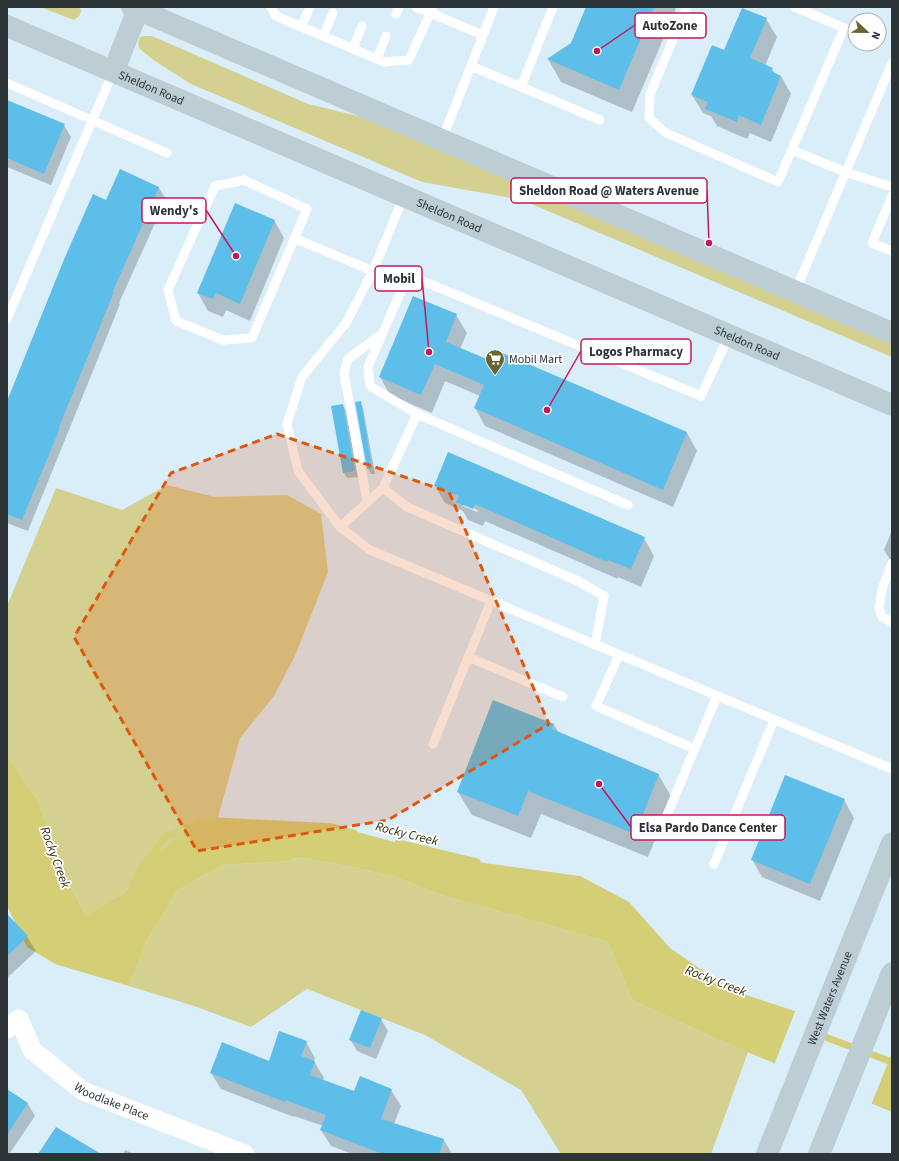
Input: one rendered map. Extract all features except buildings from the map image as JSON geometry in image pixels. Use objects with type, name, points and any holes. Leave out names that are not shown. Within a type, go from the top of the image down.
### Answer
[{"type":"main road","points":[[114,70],[136,8],[892,333]]},
{"type":"main road","name":"Sheldon Road","points":[[7,26],[114,70],[892,405]]},
{"type":"main road","name":"West Waters Avenue","points":[[767,1154],[786,1110],[892,843]]},
{"type":"main road","points":[[819,1154],[892,973]]},
{"type":"main road","points":[[776,1132],[779,1154]]},
{"type":"street","name":"Woodlake Place","points":[[7,1028],[19,1019],[32,1050],[84,1091],[245,1154]]},
{"type":"lane","points":[[271,7],[276,16],[384,62],[409,60],[432,10]]},
{"type":"lane","points":[[301,27],[310,7]]},
{"type":"lane","points":[[416,7],[432,10],[483,35]]},
{"type":"lane","points":[[442,140],[494,7]]},
{"type":"lane","points":[[521,87],[553,7]]},
{"type":"lane","points":[[687,7],[650,94],[649,118],[666,133],[778,182],[844,28],[795,7]]},
{"type":"lane","points":[[323,36],[333,13]]},
{"type":"lane","points":[[353,48],[362,26]]},
{"type":"lane","points":[[377,59],[386,36]]},
{"type":"lane","points":[[795,292],[892,63]]},
{"type":"lane","points":[[471,66],[600,120]]},
{"type":"lane","points":[[7,319],[114,70]]},
{"type":"lane","points":[[7,83],[167,154]]},
{"type":"lane","points":[[792,150],[845,172],[892,187]]},
{"type":"lane","points":[[244,180],[308,209],[296,239],[252,338],[223,340],[176,321],[168,290],[215,186],[244,180]]},
{"type":"lane","points":[[404,195],[373,271],[346,323],[302,377],[287,424],[298,471],[340,527],[370,550],[892,769]]},
{"type":"lane","points":[[892,196],[872,242],[892,251]]},
{"type":"lane","points":[[296,239],[373,271],[408,275],[701,396],[729,335]]},
{"type":"lane","points":[[408,275],[368,366],[370,386],[417,414],[628,505]]},
{"type":"lane","points":[[367,502],[344,373],[348,359],[383,334]]},
{"type":"lane","points":[[340,527],[383,488],[417,414]]},
{"type":"lane","points":[[383,488],[407,507],[578,582],[604,596],[595,645]]},
{"type":"lane","points":[[892,563],[882,589],[879,608],[882,617],[892,622]]},
{"type":"lane","points":[[433,744],[491,601]]},
{"type":"lane","points":[[619,655],[596,706],[695,749]]},
{"type":"lane","points":[[468,657],[563,697]]},
{"type":"lane","points":[[659,834],[717,696]]},
{"type":"lane","points":[[714,864],[774,720]]},
{"type":"highlighted area","points":[[277,434],[449,492],[549,724],[388,820],[197,851],[74,637],[171,473]]},
{"type":"shaded area","points":[[40,7],[79,7],[81,10],[80,15],[74,20]]},
{"type":"shaded area","points":[[152,36],[308,104],[383,122],[892,344],[892,357],[522,200],[422,182],[191,84],[152,59],[139,48],[138,42],[140,37]]},
{"type":"shaded area","points":[[167,485],[215,497],[287,495],[321,514],[328,572],[295,656],[274,696],[240,738],[217,821],[200,820],[158,852],[124,893],[86,915],[69,884],[37,799],[7,756],[7,606],[56,488],[122,510]]},
{"type":"shaded area","points":[[297,857],[395,877],[441,895],[608,942],[632,1000],[748,1052],[711,1154],[561,1154],[521,1090],[425,1035],[307,989],[251,1027],[194,1006],[129,986],[148,939],[178,890],[223,865],[290,861]]},
{"type":"water","points":[[7,756],[37,799],[69,884],[86,915],[124,893],[158,852],[200,819],[354,831],[456,859],[580,876],[629,902],[670,948],[731,990],[810,1016],[788,1069],[712,1037],[632,1000],[608,942],[441,895],[395,877],[297,857],[290,861],[223,865],[178,890],[148,939],[129,986],[55,964],[27,947],[7,906]]},
{"type":"water","points":[[892,1043],[892,1112],[856,1097]]},
{"type":"pier","points":[[796,1009],[811,1015],[788,1071],[774,1065]]},
{"type":"pier","points":[[878,1037],[892,1041],[892,1053],[871,1105],[854,1097]]},
{"type":"waterway","name":"Rocky Creek","points":[[218,821],[333,827],[354,833]]},
{"type":"waterway","name":"Rocky Creek","points":[[133,886],[139,872],[166,836],[198,824]]},
{"type":"waterway","name":"Rocky Creek","points":[[398,843],[477,862]]},
{"type":"waterway","name":"Rocky Creek","points":[[817,1034],[892,1062]]},
{"type":"place","name":"AutoZone","points":[[597,51]]},
{"type":"place","name":"Sheldon Road @ Waters Avenue","points":[[709,243]]},
{"type":"place","name":"Wendy's","points":[[236,256]]},
{"type":"place","name":"Mobil","points":[[429,352]]},
{"type":"place","name":"Mobil Mart","points":[[495,376]]},
{"type":"place","name":"Logos Pharmacy","points":[[547,410]]},
{"type":"place","name":"Elsa Pardo Dance Center","points":[[599,784]]}]
